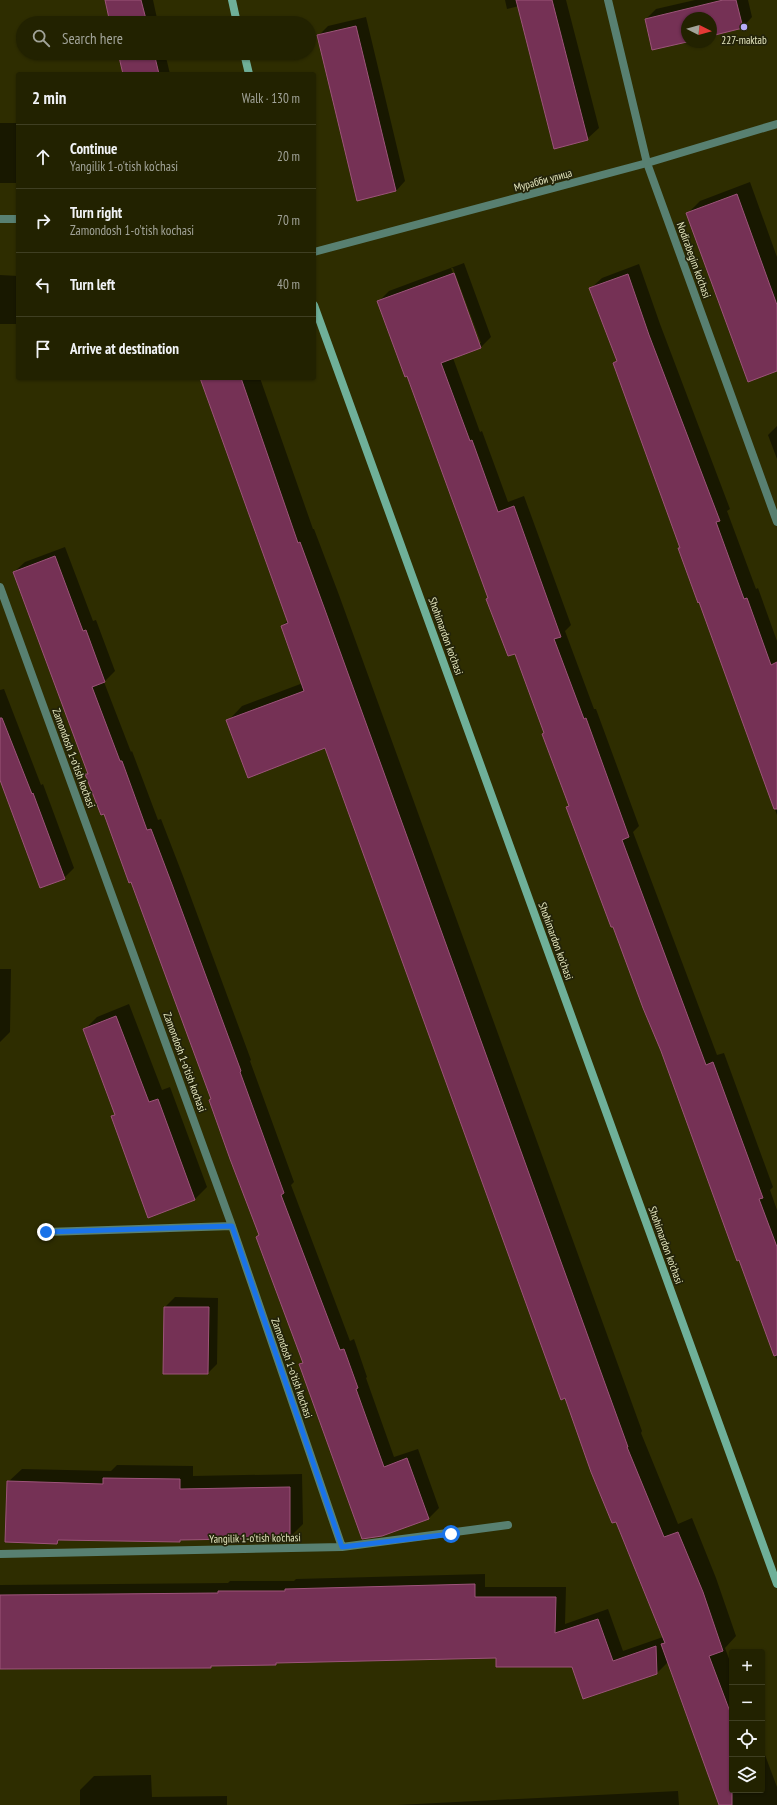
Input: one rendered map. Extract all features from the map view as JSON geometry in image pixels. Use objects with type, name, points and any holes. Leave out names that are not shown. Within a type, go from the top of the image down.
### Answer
[{"type":"main road","points":[[232,0],[236,16]]},
{"type":"main road","points":[[246,60],[249,72]]},
{"type":"main road","name":"Shohimardon ko'chasi","points":[[316,311],[777,1581]]},
{"type":"street","name":"Nodirabegim ko'chasi","points":[[608,0],[647,163],[777,522]]},
{"type":"street","name":"Мурабби улица","points":[[316,251],[647,163],[777,124]]},
{"type":"street","points":[[0,219],[16,219]]},
{"type":"street","name":"Zamondosh 1-o'tish kochasi","points":[[0,587],[232,1226],[342,1547]]},
{"type":"street","points":[[46,1232],[232,1226]]},
{"type":"street","name":"Yangilik 1-o'tish ko'chasi","points":[[0,1554],[342,1547],[508,1525]]},
{"type":"building","points":[[105,0],[141,0],[145,16],[108,16]]},
{"type":"building","points":[[516,0],[552,0],[588,140],[554,149]]},
{"type":"building","points":[[723,0],[736,0],[743,28],[717,34],[717,12],[681,12],[681,43],[652,50],[645,19]]},
{"type":"building","points":[[356,26],[396,191],[357,201],[317,35]]},
{"type":"building","points":[[120,60],[156,60],[159,72],[123,72]]},
{"type":"building","points":[[737,194],[777,305],[777,371],[748,382],[686,213]]},
{"type":"building","points":[[454,273],[481,348],[441,363],[470,441],[472,440],[498,512],[514,506],[561,637],[554,639],[584,719],[586,718],[629,837],[622,840],[706,1065],[713,1062],[763,1198],[759,1199],[777,1247],[777,1355],[774,1356],[739,1260],[737,1261],[661,1051],[643,1008],[613,927],[611,927],[566,807],[569,806],[542,734],[544,733],[515,654],[508,656],[486,599],[488,598],[407,376],[405,377],[377,301]]},
{"type":"building","points":[[628,274],[649,335],[720,521],[716,522],[744,599],[747,598],[771,665],[777,662],[777,809],[774,809],[678,548],[680,548],[613,363],[617,361],[589,288]]},
{"type":"building","points":[[201,380],[242,380],[298,543],[300,542],[325,610],[627,1447],[664,1537],[678,1532],[703,1592],[723,1651],[709,1656],[729,1709],[729,1793],[732,1793],[732,1805],[719,1805],[661,1644],[665,1643],[616,1522],[612,1523],[591,1472],[565,1398],[561,1400],[325,748],[248,778],[226,720],[304,691],[281,626],[288,623]]},
{"type":"building","points":[[55,556],[83,631],[86,630],[105,682],[92,687],[120,761],[122,761],[147,830],[151,829],[173,887],[284,1193],[281,1195],[340,1350],[344,1349],[358,1388],[356,1389],[384,1467],[407,1458],[429,1519],[382,1536],[362,1539],[299,1364],[303,1363],[256,1237],[259,1235],[209,1100],[211,1099],[131,882],[129,883],[104,814],[101,815],[85,774],[88,774],[13,572]]},
{"type":"building","points":[[0,718],[2,718],[32,794],[33,793],[65,879],[40,888],[0,780]]},
{"type":"building","points":[[116,1016],[149,1102],[158,1099],[195,1200],[148,1218],[111,1116],[115,1115],[83,1029]]},
{"type":"building","points":[[164,1307],[209,1307],[208,1374],[163,1374]]},
{"type":"building","points":[[103,1478],[180,1479],[180,1489],[290,1487],[290,1538],[180,1540],[180,1542],[58,1540],[57,1544],[5,1542],[7,1481],[103,1484]]},
{"type":"building","points":[[475,1584],[475,1597],[556,1597],[555,1633],[598,1619],[613,1661],[656,1646],[657,1674],[583,1699],[572,1667],[496,1667],[496,1658],[276,1663],[276,1665],[211,1666],[211,1668],[0,1669],[0,1595],[218,1593],[218,1591],[285,1591],[285,1589]]},
{"type":"place","name":"227-maktab","points":[[744,27]]},
{"type":"route","points":[[46,1232],[232,1226],[342,1547],[451,1534]]}]
